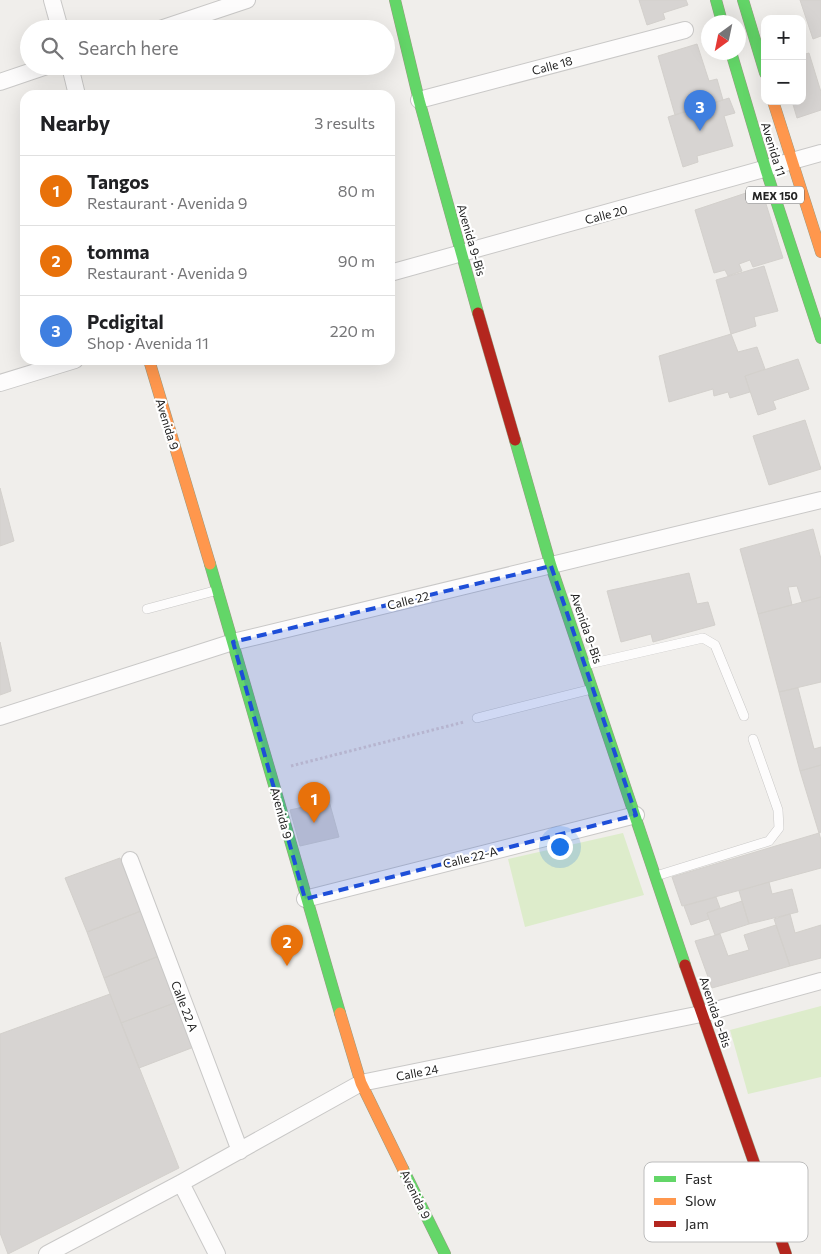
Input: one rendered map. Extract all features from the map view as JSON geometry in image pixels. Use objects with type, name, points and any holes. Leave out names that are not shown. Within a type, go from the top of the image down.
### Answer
[{"type":"street","points":[[52,0],[58,20]]},
{"type":"street","points":[[187,20],[247,0]]},
{"type":"street","name":"Avenida 9-Bis","points":[[395,0],[419,100],[461,254],[551,566],[754,1162]]},
{"type":"street","points":[[716,0],[720,15]]},
{"type":"street","points":[[743,0],[761,60]]},
{"type":"street","name":"Calle 18","points":[[419,100],[685,30]]},
{"type":"street","name":"Avenida 11","points":[[733,60],[766,170],[821,338]]},
{"type":"street","points":[[0,82],[21,75]]},
{"type":"street","points":[[72,75],[76,90]]},
{"type":"street","name":"Avenida 11","points":[[774,105],[821,252]]},
{"type":"street","name":"Calle 20","points":[[395,272],[792,163],[821,153]]},
{"type":"street","points":[[0,383],[59,365]]},
{"type":"street","name":"Avenida 9","points":[[150,365],[234,642],[305,899],[361,1083],[446,1254]]},
{"type":"street","name":"Calle 22","points":[[0,717],[234,642],[821,500]]},
{"type":"street","name":"Calle 22-A","points":[[305,899],[636,815]]},
{"type":"street","name":"Calle 22 A","points":[[130,860],[240,1151]]},
{"type":"street","name":"Calle 24","points":[[47,1254],[180,1184],[361,1083],[702,1014],[821,981]]},
{"type":"street","points":[[180,1184],[217,1254]]},
{"type":"street","name":"Avenida 9-Bis","points":[[782,1242],[786,1254]]},
{"type":"lane","points":[[147,609],[218,590]]},
{"type":"lane","points":[[585,665],[703,638],[714,645],[744,716]]},
{"type":"lane","points":[[477,718],[592,689]]},
{"type":"lane","points":[[656,876],[768,841],[779,828],[778,810],[753,739]]},
{"type":"path","points":[[270,771],[477,718]]},
{"type":"highlighted area","points":[[551,566],[636,815],[305,899],[233,642]]},
{"type":"green space","points":[[623,833],[644,895],[525,927],[508,859]]},
{"type":"green space","points":[[821,1006],[821,1077],[748,1094],[730,1030]]},
{"type":"building","points":[[639,0],[686,0],[688,5],[663,13],[665,19],[647,25]]},
{"type":"building","points":[[800,0],[821,0],[821,36],[813,39]]},
{"type":"building","points":[[697,44],[709,81],[717,79],[723,100],[675,115],[658,56]]},
{"type":"building","points":[[809,53],[821,92],[821,110],[797,118],[793,105],[806,105],[806,54]]},
{"type":"building","points":[[729,98],[735,113],[724,116],[733,146],[697,156],[698,162],[683,167],[668,117]]},
{"type":"building","points":[[761,188],[783,258],[753,267],[750,260],[739,264],[742,271],[728,276],[725,270],[714,273],[695,210]]},
{"type":"building","points":[[764,266],[778,311],[754,317],[756,326],[731,334],[716,280]]},
{"type":"building","points":[[731,334],[738,352],[757,347],[765,369],[745,376],[750,392],[730,398],[728,392],[714,396],[713,389],[669,402],[659,356]]},
{"type":"building","points":[[798,359],[809,389],[773,401],[776,409],[758,415],[745,376]]},
{"type":"building","points":[[805,420],[821,469],[769,485],[753,436]]},
{"type":"building","points":[[0,488],[14,541],[0,546]]},
{"type":"building","points":[[813,529],[821,559],[821,597],[802,602],[797,586],[788,587],[792,605],[758,614],[740,549]]},
{"type":"building","points":[[689,573],[697,604],[708,602],[715,625],[653,642],[651,634],[621,642],[607,591]]},
{"type":"building","points":[[821,597],[821,682],[779,692],[758,614]]},
{"type":"building","points":[[0,642],[11,691],[0,695]]},
{"type":"building","points":[[798,688],[814,749],[821,747],[821,765],[800,771],[779,692]]},
{"type":"building","points":[[821,765],[821,832],[819,833],[800,771]]},
{"type":"building","points":[[329,801],[339,837],[300,846],[290,810]]},
{"type":"building","points":[[819,833],[821,840],[821,868],[682,906],[672,877]]},
{"type":"building","points":[[120,858],[141,911],[87,932],[65,878]]},
{"type":"building","points":[[769,882],[772,894],[792,889],[798,912],[749,924],[739,891]]},
{"type":"building","points":[[716,897],[720,908],[707,913],[709,919],[691,925],[684,906]]},
{"type":"building","points":[[742,901],[749,924],[715,935],[707,913]]},
{"type":"building","points":[[141,911],[159,956],[104,978],[87,932]]},
{"type":"building","points":[[790,914],[795,933],[821,925],[821,958],[790,966],[774,919]]},
{"type":"building","points":[[776,925],[790,966],[712,988],[695,941],[720,934],[728,956],[749,950],[744,935]]},
{"type":"building","points":[[159,956],[177,1002],[121,1023],[104,978]]},
{"type":"building","points":[[110,994],[179,1168],[8,1254],[0,1233],[0,1034]]},
{"type":"building","points":[[177,1002],[194,1047],[139,1068],[121,1023]]},
{"type":"traffic: fast","points":[[395,0],[419,100],[478,313]]},
{"type":"traffic: fast","points":[[716,0],[720,15]]},
{"type":"traffic: fast","points":[[743,0],[761,60]]},
{"type":"traffic: fast","points":[[733,60],[766,170],[821,338]]},
{"type":"traffic: fast","points":[[515,440],[551,566],[685,965]]},
{"type":"traffic: fast","points":[[210,564],[340,1013]]},
{"type":"traffic: fast","points":[[403,1169],[445,1254]]},
{"type":"traffic: slow","points":[[774,105],[821,252]]},
{"type":"traffic: slow","points":[[150,365],[210,564]]},
{"type":"traffic: slow","points":[[340,1013],[361,1083],[403,1169]]},
{"type":"traffic: jam","points":[[478,313],[515,440]]},
{"type":"traffic: jam","points":[[685,965],[754,1162]]},
{"type":"traffic: jam","points":[[782,1242],[786,1254]]},
{"type":"place","name":"Pcdigital","points":[[700,131]]},
{"type":"place","name":"Tangos","points":[[314,823]]},
{"type":"place","name":"tomma","points":[[287,966]]}]
